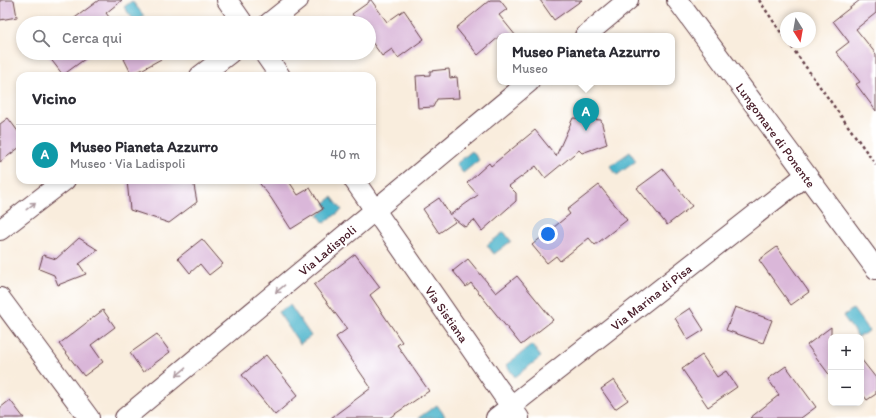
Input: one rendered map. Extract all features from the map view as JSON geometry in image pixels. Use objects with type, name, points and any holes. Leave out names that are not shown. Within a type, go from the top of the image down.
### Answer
[{"type":"street","points":[[227,0],[238,16]]},
{"type":"street","points":[[278,16],[298,0]]},
{"type":"street","points":[[589,33],[628,0]]},
{"type":"street","name":"Lungomare di Ponente","points":[[677,0],[876,269]]},
{"type":"street","points":[[205,72],[221,60]]},
{"type":"street","points":[[269,60],[277,72]]},
{"type":"street","name":"Via Ladispoli","points":[[125,418],[525,85]]},
{"type":"street","name":"Via Marina di Pisa","points":[[509,414],[806,175]]},
{"type":"street","points":[[0,230],[60,184]]},
{"type":"street","name":"Via Sistiana","points":[[357,184],[509,414]]},
{"type":"street","points":[[0,298],[89,418]]},
{"type":"path","points":[[759,0],[780,31]]},
{"type":"path","points":[[792,48],[876,165]]},
{"type":"water","points":[[132,1],[144,16],[131,16],[124,7]]},
{"type":"water","points":[[472,151],[479,160],[463,173],[456,164]]},
{"type":"water","points":[[630,152],[636,161],[617,175],[610,166]]},
{"type":"water","points":[[332,197],[342,210],[324,223],[318,215],[328,208],[325,203]]},
{"type":"water","points":[[504,232],[511,241],[494,254],[487,245]]},
{"type":"water","points":[[290,305],[311,336],[300,344],[278,312]]},
{"type":"water","points":[[853,309],[869,331],[864,334],[856,334],[843,316]]},
{"type":"water","points":[[532,345],[541,357],[515,377],[506,365]]},
{"type":"water","points":[[437,405],[445,416],[442,418],[418,418]]},
{"type":"building","points":[[0,0],[14,0],[17,16],[0,20]]},
{"type":"building","points":[[99,0],[122,0],[106,13],[108,16],[77,16]]},
{"type":"building","points":[[369,0],[371,0],[387,22],[404,10],[424,39],[398,58],[392,49],[382,56],[376,48],[376,16],[354,16],[352,14],[369,2]]},
{"type":"building","points":[[490,0],[500,0],[507,9],[499,15],[514,33],[497,33],[497,39],[478,55],[456,28]]},
{"type":"building","points":[[540,0],[582,0],[554,20]]},
{"type":"building","points":[[860,0],[876,0],[876,13],[856,29],[876,54],[876,111],[856,84],[860,82],[836,52],[849,42],[833,21]]},
{"type":"building","points":[[51,60],[83,60],[67,72],[61,72]]},
{"type":"building","points":[[124,60],[159,60],[137,72],[130,72]]},
{"type":"building","points":[[449,69],[450,78],[457,77],[459,98],[437,99],[433,107],[418,108],[416,76],[430,75],[430,71]]},
{"type":"building","points":[[8,118],[16,129],[16,150],[0,162],[0,124]]},
{"type":"building","points":[[573,118],[601,120],[607,144],[582,153],[579,150],[545,178],[536,166],[509,186],[516,193],[516,201],[482,231],[474,220],[465,227],[452,217],[455,222],[439,233],[423,209],[439,198],[450,215],[478,195],[467,183],[489,163],[491,166],[535,130],[556,156]]},
{"type":"building","points":[[663,169],[692,206],[667,225],[637,188]]},
{"type":"building","points":[[127,184],[194,184],[197,202],[169,223],[130,210]]},
{"type":"building","points":[[260,184],[291,184],[298,195],[310,188],[323,209],[291,229]]},
{"type":"building","points":[[599,185],[627,220],[595,245],[589,238],[560,261],[556,256],[547,263],[532,245],[570,214],[567,210]]},
{"type":"building","points":[[79,238],[98,250],[79,264],[86,274],[58,285],[54,275],[39,269],[43,255],[56,259]]},
{"type":"building","points":[[202,239],[223,264],[209,275],[200,264],[190,273],[178,258]]},
{"type":"building","points":[[777,247],[809,292],[791,305],[759,260]]},
{"type":"building","points":[[355,254],[380,287],[370,295],[402,342],[397,345],[429,391],[389,418],[331,418],[371,388],[336,337],[347,329],[314,285]]},
{"type":"building","points":[[468,259],[496,293],[517,276],[553,320],[521,345],[471,283],[466,287],[453,271]]},
{"type":"building","points":[[735,307],[772,320],[763,343],[726,330]]},
{"type":"building","points":[[690,308],[704,330],[688,340],[675,318]]},
{"type":"building","points":[[103,310],[115,327],[91,345],[103,362],[84,376],[59,344]]},
{"type":"building","points":[[831,327],[831,334],[828,334],[828,373],[807,345]]},
{"type":"building","points":[[157,334],[170,352],[143,372],[130,353]]},
{"type":"building","points":[[266,355],[298,395],[275,415],[242,375]]},
{"type":"building","points":[[702,355],[717,377],[726,371],[737,387],[708,407],[682,369]]},
{"type":"building","points":[[864,363],[876,378],[876,394],[867,400],[864,396]]},
{"type":"building","points":[[786,366],[816,407],[801,418],[750,418],[779,395],[768,379]]},
{"type":"building","points":[[614,380],[628,400],[615,409],[601,389]]},
{"type":"building","points":[[10,400],[24,418],[0,418],[0,408]]},
{"type":"place","name":"Museo Pianeta Azzurro","points":[[586,131]]}]
